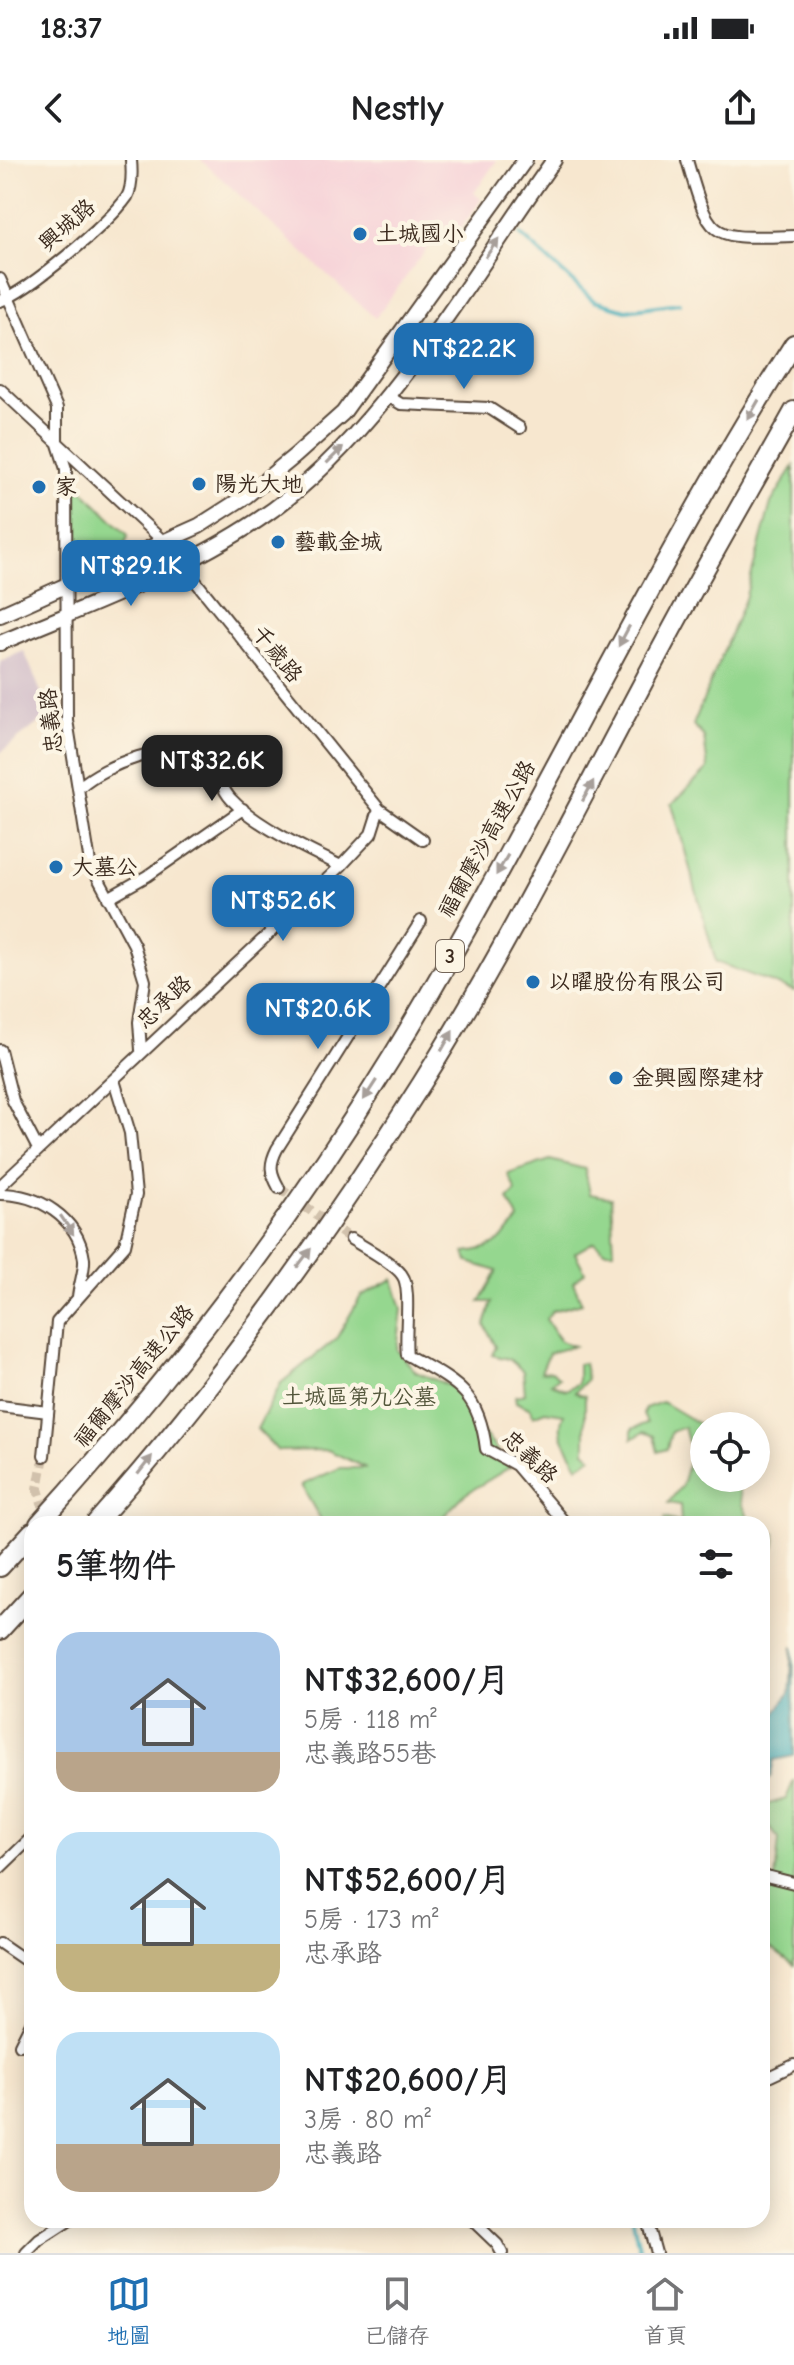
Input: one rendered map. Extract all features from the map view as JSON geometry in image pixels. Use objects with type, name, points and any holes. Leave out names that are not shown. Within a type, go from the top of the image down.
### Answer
[{"type":"highway","name":"福爾摩沙高速公路","points":[[46,1516],[200,1336],[298,1202],[383,1070],[510,851],[641,605],[794,344]]},
{"type":"highway","name":"3","points":[[101,1516],[220,1370],[329,1225],[423,1082],[549,865],[674,626],[794,411]]},
{"type":"highway","points":[[0,1567],[24,1541]]},
{"type":"highway","points":[[0,1630],[24,1604]]},
{"type":"main road","points":[[0,615],[199,526],[246,496],[343,413],[525,160]]},
{"type":"main road","points":[[0,643],[181,565],[259,520],[319,471],[356,434],[386,395],[554,160]]},
{"type":"street","name":"興城路","points":[[4,300],[102,224],[129,195],[131,160]]},
{"type":"street","points":[[687,160],[707,218],[716,232],[730,237],[794,236]]},
{"type":"street","name":"忠義路","points":[[0,279],[4,300],[57,408],[57,441],[66,469],[67,720],[81,786],[79,811],[90,863],[134,945],[145,981],[139,1022],[141,1050]]},
{"type":"street","name":"千歲路","points":[[0,389],[164,542],[379,809],[423,840]]},
{"type":"street","points":[[386,395],[401,404],[489,408],[520,428]]},
{"type":"street","points":[[66,469],[92,476]]},
{"type":"street","points":[[81,786],[111,766],[181,751],[200,754],[210,762],[222,789],[243,809],[341,866]]},
{"type":"street","points":[[108,898],[147,876],[243,809]]},
{"type":"street","name":"忠承路","points":[[0,1186],[114,1080],[141,1050],[341,866],[371,834],[379,809]]},
{"type":"street","points":[[279,1188],[270,1172],[270,1162],[421,921]]},
{"type":"street","points":[[0,1050],[13,1101],[38,1149]]},
{"type":"street","points":[[44,1456],[57,1322],[125,1245],[136,1195],[130,1133],[114,1080]]},
{"type":"street","points":[[0,1194],[38,1202],[59,1213],[78,1241],[84,1259],[78,1298]]},
{"type":"street","name":"忠義路","points":[[351,1239],[403,1275],[407,1292],[404,1333],[407,1355],[449,1377],[470,1395],[483,1425],[486,1449],[516,1465],[559,1516]]},
{"type":"street","points":[[0,1406],[48,1412]]},
{"type":"street","points":[[0,1868],[24,1845]]},
{"type":"street","points":[[770,1877],[794,1883]]},
{"type":"street","points":[[0,1943],[24,1960]]},
{"type":"street","points":[[20,2045],[24,2037]]},
{"type":"street","points":[[770,2076],[794,2065]]},
{"type":"street","points":[[26,2253],[58,2228]]},
{"type":"street","points":[[480,2228],[502,2253]]},
{"type":"street","points":[[649,2228],[656,2253]]},
{"type":"shaded area","name":"土城國小","points":[[201,160],[497,160],[474,193],[481,199],[451,243],[445,225],[375,318]]},
{"type":"shaded area","points":[[24,651],[50,714],[0,753],[0,661]]},
{"type":"green space","points":[[794,466],[794,991],[716,962],[672,804],[708,769],[704,737],[693,725],[745,599],[771,503]]},
{"type":"green space","points":[[69,477],[128,535],[125,544],[85,563],[75,557]]},
{"type":"green space","name":"土城區第九公墓","points":[[550,1160],[585,1169],[590,1194],[611,1198],[614,1251],[605,1251],[594,1242],[575,1253],[585,1272],[573,1282],[582,1303],[552,1311],[546,1319],[560,1341],[574,1346],[549,1353],[541,1372],[552,1371],[559,1378],[551,1383],[566,1390],[578,1383],[578,1364],[584,1363],[587,1380],[575,1392],[585,1396],[585,1451],[592,1457],[578,1466],[562,1434],[564,1414],[545,1411],[533,1416],[531,1409],[516,1402],[515,1396],[525,1394],[523,1371],[509,1359],[492,1355],[496,1347],[485,1325],[492,1302],[480,1302],[497,1271],[468,1262],[465,1252],[484,1249],[496,1243],[519,1220],[508,1199],[516,1191],[508,1174]]},
{"type":"green space","name":"土城區第九公墓","points":[[393,1279],[402,1309],[397,1350],[416,1372],[458,1389],[479,1427],[510,1467],[464,1495],[444,1516],[318,1516],[301,1485],[340,1468],[366,1468],[328,1450],[278,1451],[257,1429],[281,1383],[336,1339],[361,1296]]},
{"type":"green space","points":[[662,1402],[690,1419],[690,1449],[684,1427],[671,1432],[667,1449],[658,1452],[654,1436],[644,1432],[632,1439],[632,1429],[647,1423],[643,1415],[645,1408]]},
{"type":"green space","points":[[690,1457],[690,1492],[740,1492],[748,1516],[681,1516],[680,1505],[668,1503],[682,1485]]},
{"type":"green space","points":[[770,1532],[776,1534],[770,1554]]},
{"type":"green space","points":[[794,1780],[794,1965],[770,1948],[770,1880],[775,1880],[779,1839],[770,1828],[770,1804],[786,1799]]},
{"type":"water","points":[[793,1646],[794,1756],[774,1760],[770,1779],[770,1719],[790,1693]]},
{"type":"waterway","points":[[520,234],[594,301],[626,310],[679,303]]},
{"type":"waterway","points":[[635,2228],[640,2253]]},
{"type":"tunnel","points":[[279,1188],[351,1239]]},
{"type":"tunnel","points":[[44,1456],[38,1489],[46,1516]]},
{"type":"place","name":"土城國小","points":[[360,234]]},
{"type":"place","name":"陽光大地","points":[[199,484]]},
{"type":"place","name":"家","points":[[39,487]]},
{"type":"place","name":"藝載金城","points":[[278,542]]},
{"type":"place","name":"大墓公","points":[[56,867]]},
{"type":"place","name":"以曜股份有限公司","points":[[533,982]]},
{"type":"place","name":"金興國際建材","points":[[616,1078]]}]
